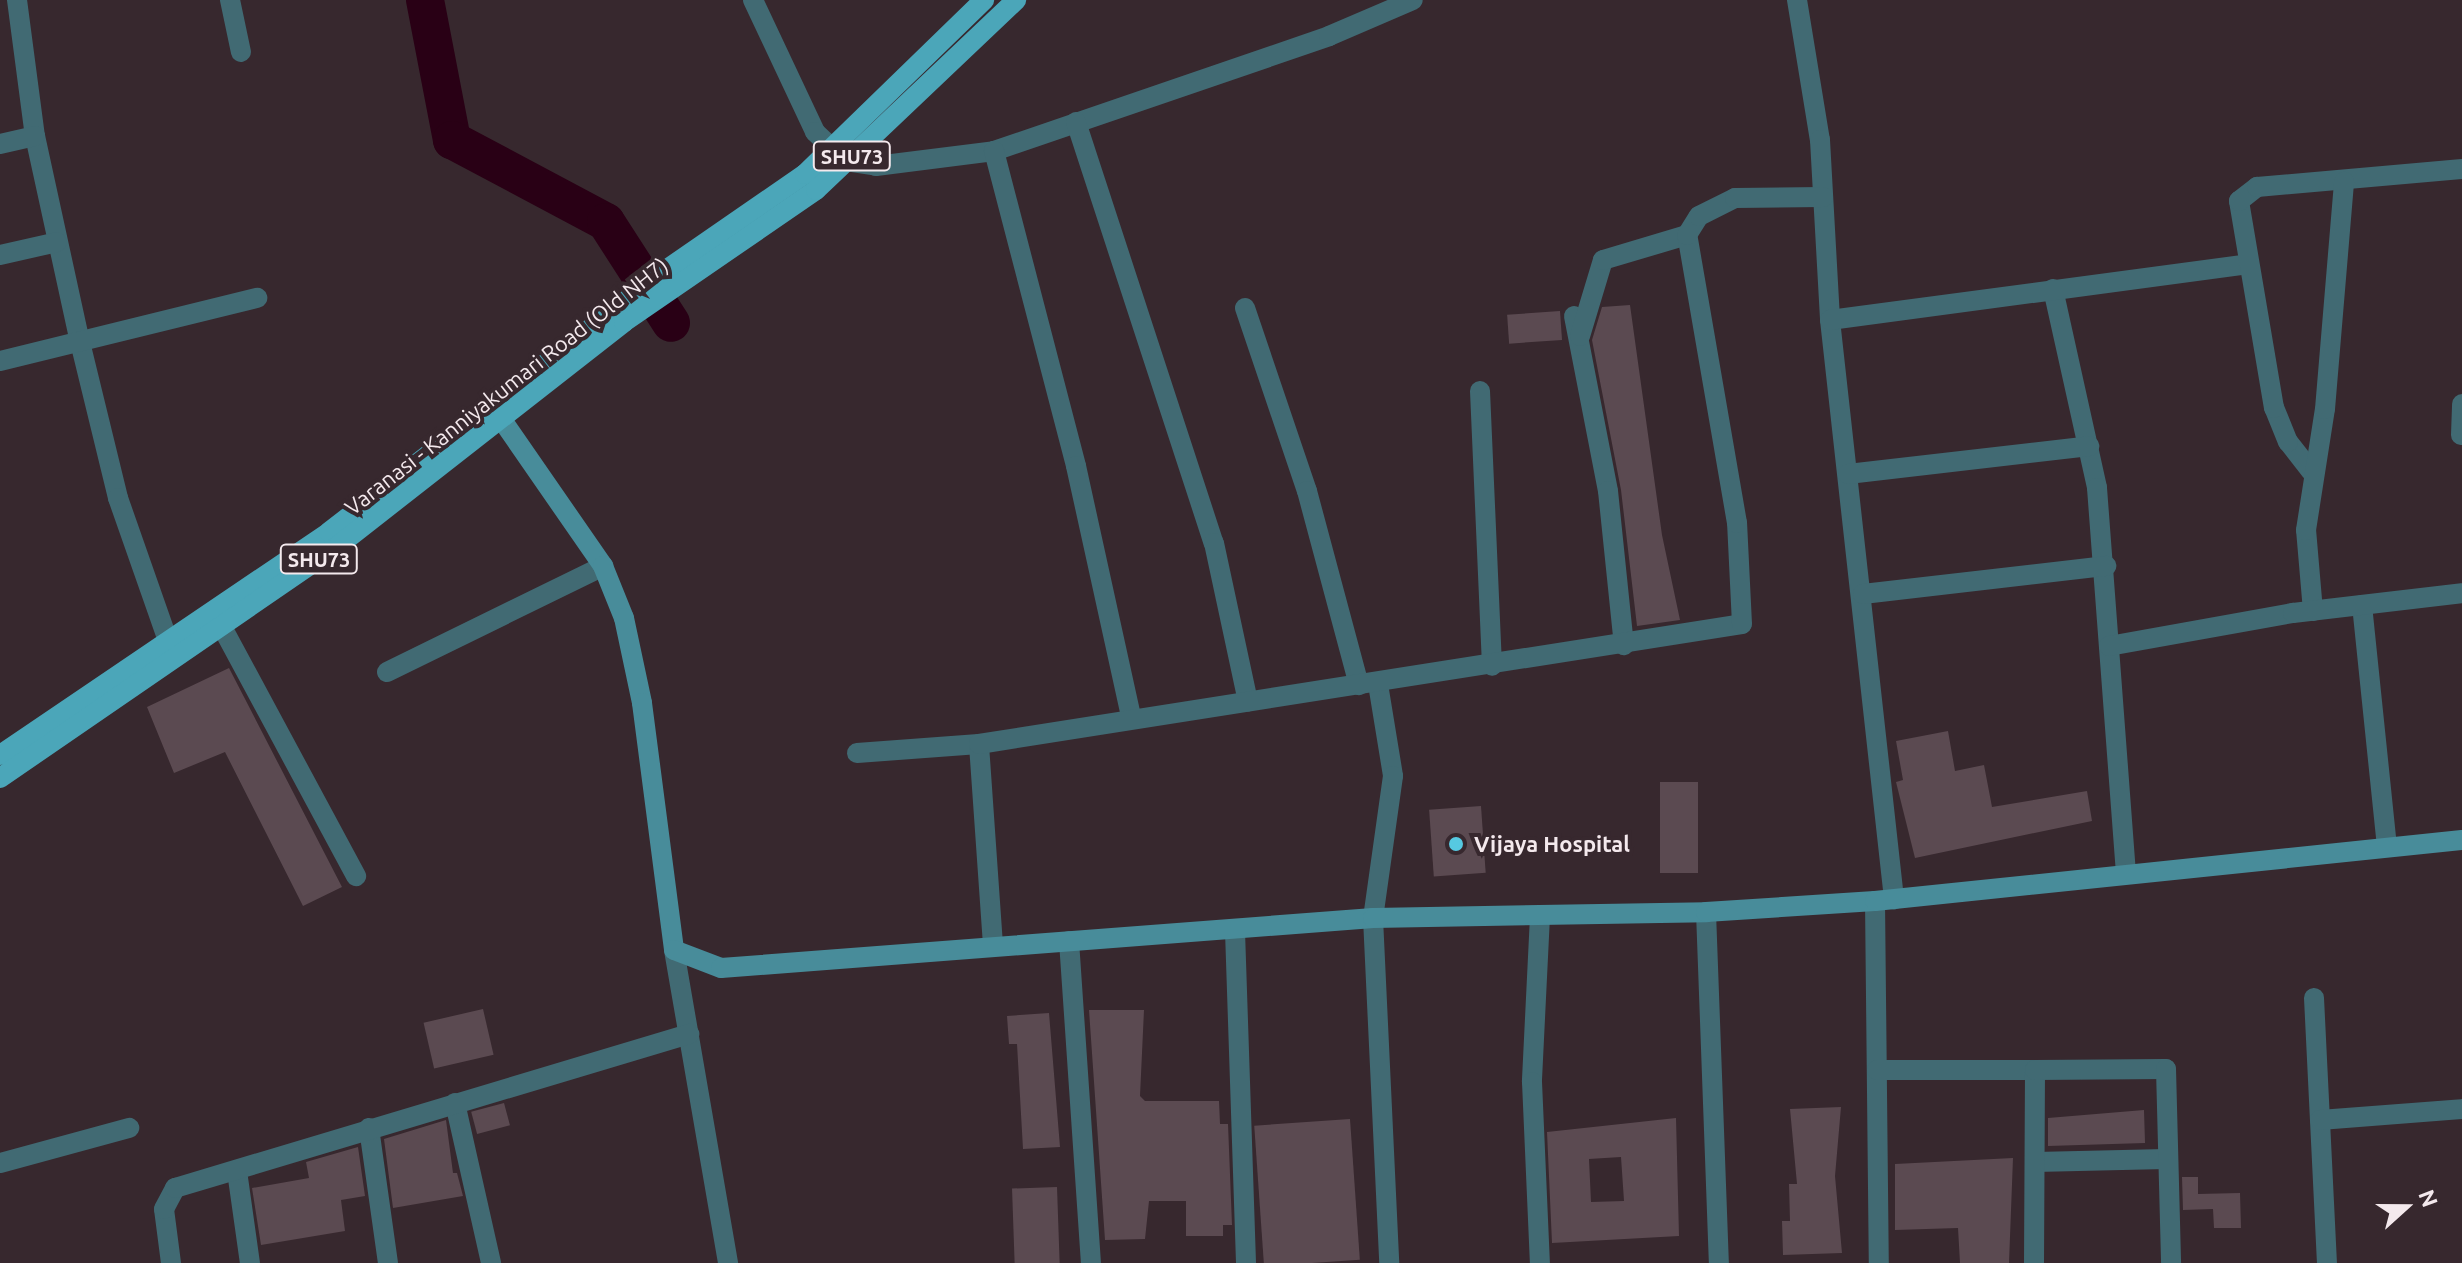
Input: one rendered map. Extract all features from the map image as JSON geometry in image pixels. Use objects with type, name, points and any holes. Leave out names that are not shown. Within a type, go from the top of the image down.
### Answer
[{"type":"main road","name":"Varanasi - Kanniyakumari Road (Old NH7)","points":[[838,155],[1016,0]]},
{"type":"main road","name":"Varanasi - Kanniyakumari Road (Old NH7)","points":[[0,778],[339,545],[498,412],[664,281],[816,190],[838,155],[981,1]]},
{"type":"main road","name":"Varanasi - Kanniyakumari Road (Old NH7)","points":[[0,755],[329,532],[498,412]]},
{"type":"street","points":[[230,0],[241,52]]},
{"type":"street","points":[[753,0],[804,113],[838,155],[876,166],[994,151],[1329,36],[1413,0]]},
{"type":"street","points":[[1797,0],[1820,140],[1830,320],[1863,594],[1885,900],[1877,1070],[1879,1263]]},
{"type":"street","points":[[11,3],[57,242],[118,498],[168,641]]},
{"type":"street","points":[[1076,122],[1214,543],[1248,701]]},
{"type":"street","points":[[0,144],[35,136]]},
{"type":"street","points":[[994,151],[1076,466],[1131,716]]},
{"type":"street","points":[[2311,471],[2288,442],[2274,408],[2239,201],[2257,187],[2344,182],[2462,169]]},
{"type":"street","points":[[2313,611],[2306,530],[2311,471],[2325,409],[2344,182]]},
{"type":"street","points":[[1579,340],[1603,260],[1687,235],[1699,216],[1735,198],[1823,197]]},
{"type":"street","points":[[857,753],[979,744],[1131,716],[1492,666],[1734,628],[1744,618],[1737,523],[1687,235]]},
{"type":"street","points":[[0,255],[57,242]]},
{"type":"street","points":[[1830,320],[2248,264]]},
{"type":"street","points":[[2053,289],[2089,446],[2106,566],[2126,874]]},
{"type":"street","points":[[0,361],[257,298]]},
{"type":"street","points":[[1245,308],[1307,491],[1368,684],[1393,776],[1373,918],[1389,1263]]},
{"type":"street","points":[[1574,316],[1608,491],[1624,645]]},
{"type":"street","points":[[1480,391],[1492,666]]},
{"type":"street","points":[[2461,435],[2462,404]]},
{"type":"street","points":[[498,412],[603,566],[624,618],[642,703],[674,950],[728,1263]]},
{"type":"street","points":[[1848,474],[2089,446]]},
{"type":"street","points":[[387,672],[603,566]]},
{"type":"street","points":[[1863,594],[2106,566]]},
{"type":"street","points":[[2109,646],[2313,611],[2462,593]]},
{"type":"street","points":[[2362,605],[2387,847]]},
{"type":"street","points":[[222,627],[356,876]]},
{"type":"street","points":[[979,744],[993,945]]},
{"type":"street","points":[[674,950],[721,968],[993,945],[1235,931],[1373,918],[1706,912],[1885,900],[2462,840]]},
{"type":"street","points":[[1706,912],[1719,1263]]},
{"type":"street","points":[[1540,916],[1532,1082],[1540,1263]]},
{"type":"street","points":[[1235,931],[1246,1263]]},
{"type":"street","points":[[1069,941],[1091,1263]]},
{"type":"street","points":[[2314,998],[2327,1263]]},
{"type":"street","points":[[171,1263],[167,1194],[369,1128],[689,1034]]},
{"type":"street","points":[[1877,1070],[2166,1069],[2171,1263]]},
{"type":"street","points":[[2034,1263],[2035,1070]]},
{"type":"street","points":[[455,1103],[491,1263]]},
{"type":"street","points":[[2320,1120],[2462,1109]]},
{"type":"street","points":[[0,1163],[129,1128]]},
{"type":"street","points":[[369,1128],[388,1263]]},
{"type":"street","points":[[2035,1162],[2166,1159]]},
{"type":"street","points":[[237,1171],[250,1263]]},
{"type":"building","points":[[1630,305],[1662,535],[1680,620],[1637,626],[1621,490],[1592,340],[1602,307]]},
{"type":"building","points":[[1560,311],[1562,340],[1509,344],[1507,315]]},
{"type":"building","points":[[229,668],[342,887],[303,906],[225,752],[174,773],[147,707]]},
{"type":"building","points":[[1948,731],[1955,771],[1984,765],[1992,807],[2087,791],[2092,821],[1915,858],[1896,782],[1903,780],[1896,741]]},
{"type":"building","points":[[1660,782],[1698,782],[1698,873],[1660,873]]},
{"type":"building","points":[[1481,806],[1486,873],[1434,876],[1429,810]]},
{"type":"building","points":[[483,1009],[494,1055],[434,1069],[424,1023]]},
{"type":"building","points":[[1089,1010],[1144,1010],[1140,1096],[1145,1101],[1219,1101],[1220,1124],[1228,1124],[1232,1225],[1223,1225],[1223,1236],[1186,1236],[1186,1201],[1149,1201],[1145,1239],[1105,1240]]},
{"type":"building","points":[[1049,1013],[1060,1147],[1023,1149],[1017,1044],[1009,1044],[1007,1016]]},
{"type":"building","points":[[504,1103],[510,1125],[477,1134],[471,1112]]},
{"type":"building","points":[[1841,1107],[1835,1176],[1842,1253],[1783,1255],[1782,1221],[1790,1221],[1789,1184],[1797,1184],[1790,1109]]},
{"type":"building","points":[[2144,1110],[2145,1143],[2048,1146],[2048,1118]]},
{"type":"building","points":[[1676,1118],[1679,1236],[1552,1243],[1547,1132]],"holes":[[[1621,1157],[1624,1201],[1591,1202],[1589,1159]]]},
{"type":"building","points":[[1350,1119],[1360,1260],[1264,1263],[1254,1126]]},
{"type":"building","points":[[446,1120],[453,1173],[457,1173],[463,1196],[393,1208],[384,1139]]},
{"type":"building","points":[[358,1147],[365,1196],[341,1200],[345,1231],[261,1245],[252,1188],[309,1178],[306,1162]]},
{"type":"building","points":[[2013,1158],[2009,1263],[1960,1263],[1958,1228],[1895,1230],[1895,1164]]},
{"type":"building","points":[[2182,1177],[2198,1177],[2198,1194],[2240,1193],[2241,1228],[2214,1228],[2213,1209],[2183,1210]]},
{"type":"building","points":[[1057,1187],[1060,1263],[1015,1263],[1012,1189]]},
{"type":"waterway","points":[[425,0],[452,140],[606,222],[671,323]]},
{"type":"place","name":"Vijaya Hospital","points":[[1456,844]]}]
